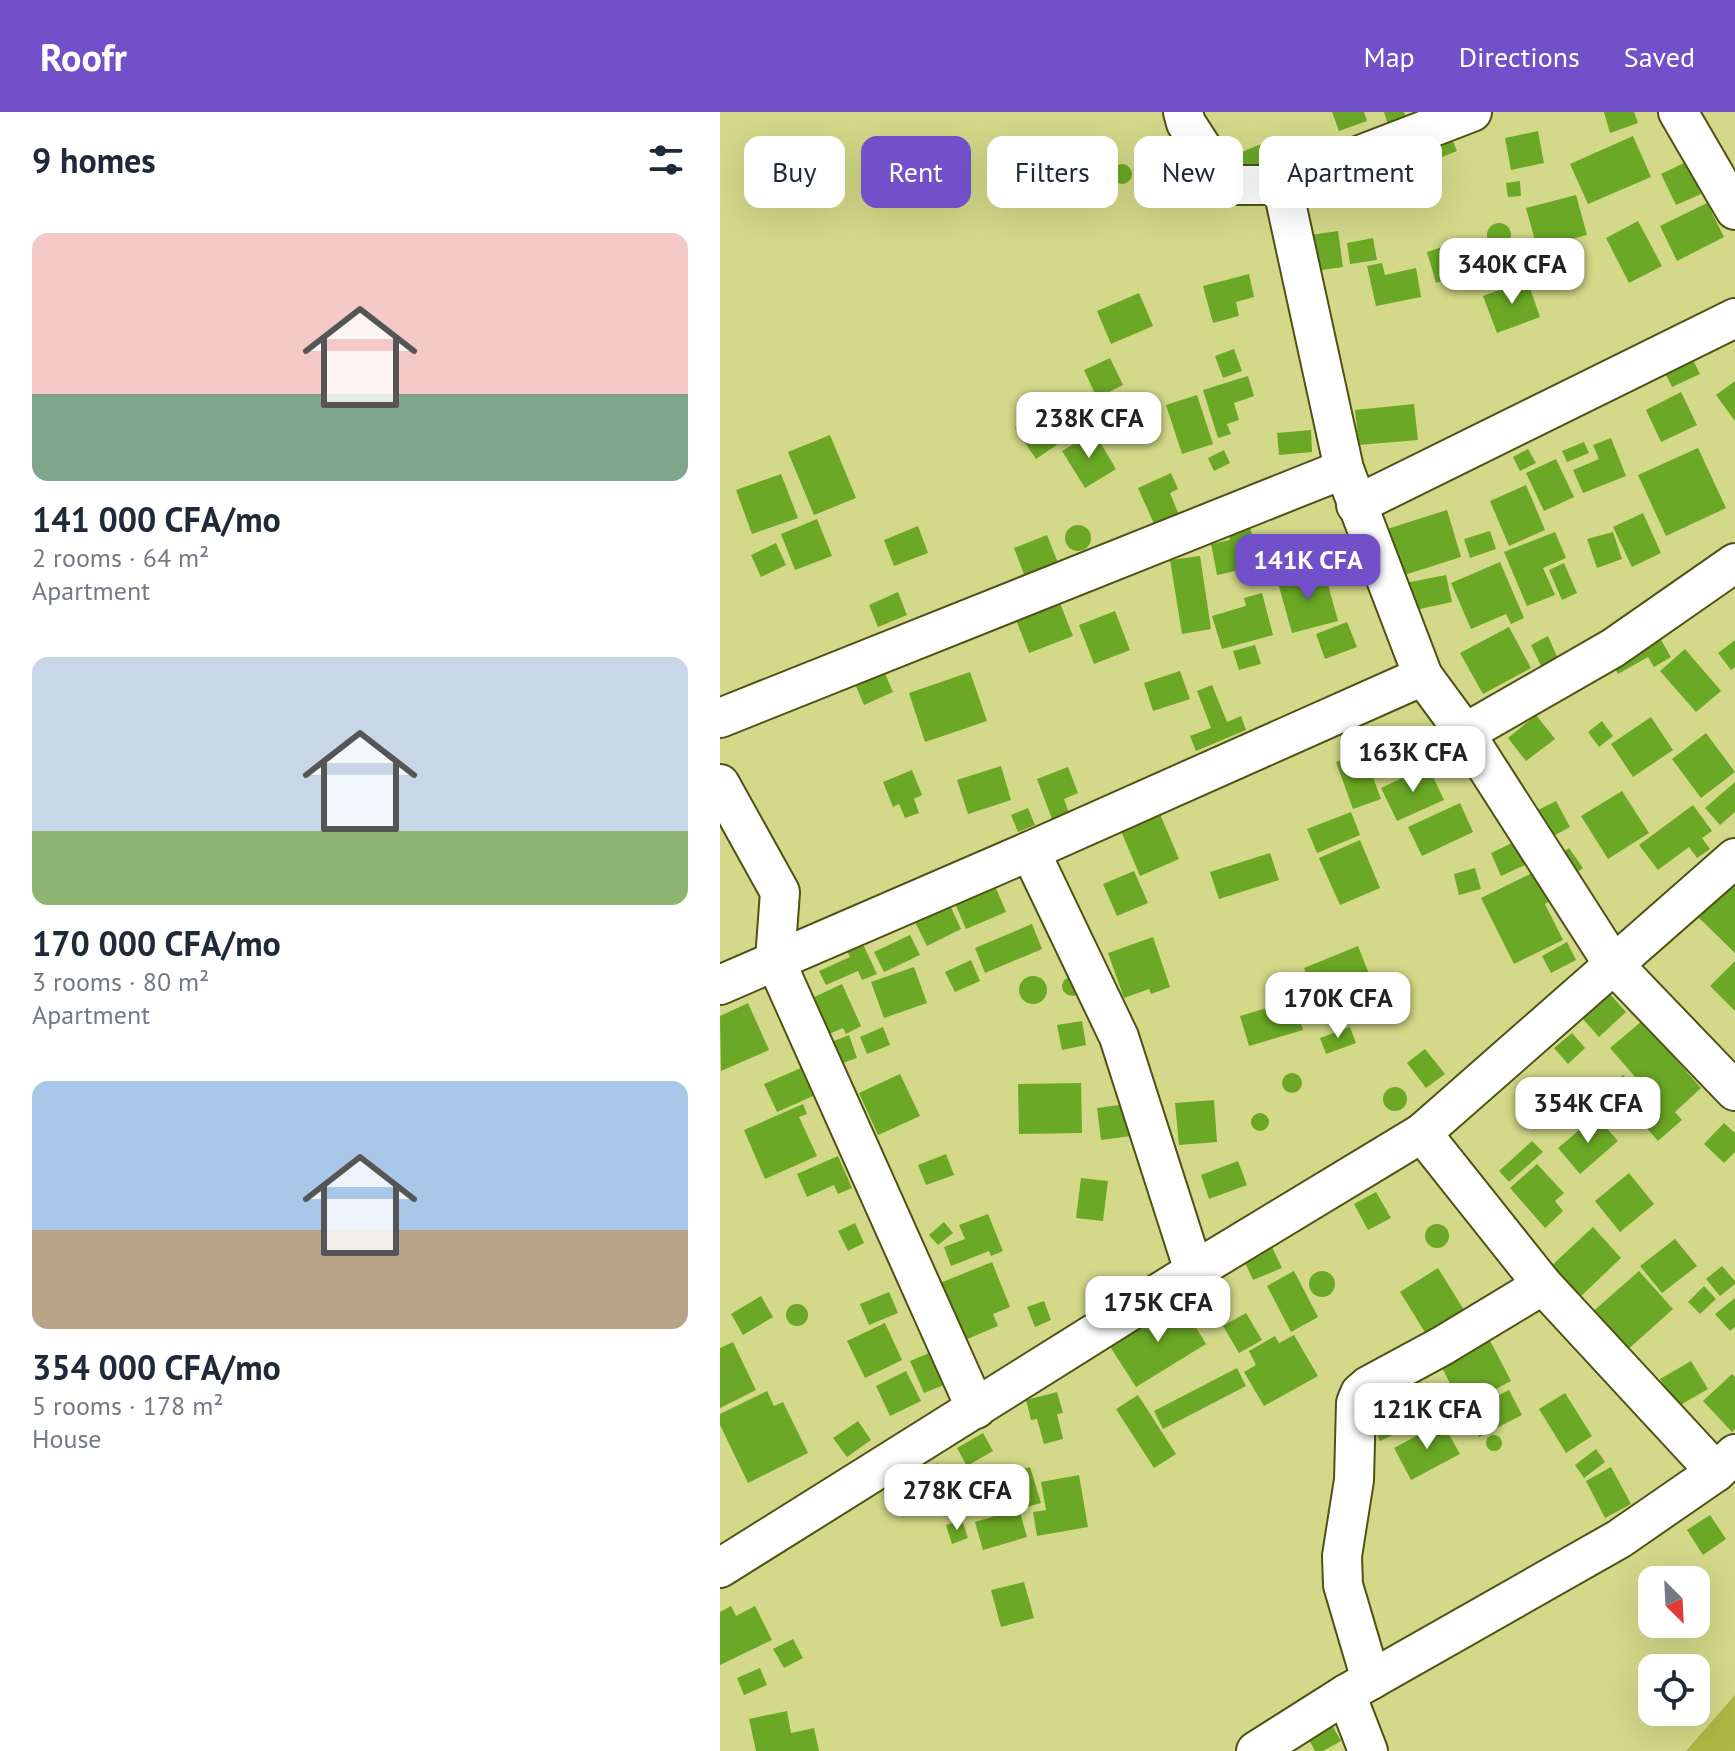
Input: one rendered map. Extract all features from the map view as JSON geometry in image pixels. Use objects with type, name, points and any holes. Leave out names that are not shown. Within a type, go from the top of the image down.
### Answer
[{"type":"street","points":[[1183,112],[1186,123],[1226,185],[1259,185]]},
{"type":"street","points":[[1410,136],[1472,112]]},
{"type":"street","points":[[1678,112],[1735,210]]},
{"type":"street","points":[[1287,208],[1344,469],[1423,676],[1465,733],[1613,964],[1735,1091]]},
{"type":"street","points":[[1356,505],[1735,318]]},
{"type":"street","points":[[720,718],[1344,469]]},
{"type":"street","points":[[1465,733],[1613,648],[1735,563]]},
{"type":"street","points":[[720,985],[1423,676]]},
{"type":"street","points":[[720,784],[780,892],[775,960],[976,1409]]},
{"type":"street","points":[[1030,851],[1119,1037],[1194,1271]]},
{"type":"street","points":[[720,1568],[1194,1271],[1422,1133],[1735,858]]},
{"type":"street","points":[[1256,1751],[1358,1687],[1619,1539],[1726,1463],[1543,1285],[1422,1133]]},
{"type":"street","points":[[1368,1751],[1341,1569],[1354,1480],[1356,1403],[1360,1393],[1368,1386],[1543,1285]]},
{"type":"shaded area","points":[[1735,1695],[1735,1751],[1686,1751]]},
{"type":"building","points":[[1332,112],[1364,112],[1367,121],[1339,131]]},
{"type":"building","points":[[1384,112],[1404,112],[1406,119],[1388,125]]},
{"type":"building","points":[[1604,112],[1634,112],[1638,123],[1610,133]]},
{"type":"building","points":[[1538,131],[1544,163],[1511,170],[1505,138]]},
{"type":"building","points":[[1450,134],[1457,151],[1442,157],[1442,137]]},
{"type":"building","points":[[1633,136],[1651,177],[1588,204],[1570,164]]},
{"type":"building","points":[[1259,145],[1259,167],[1247,172],[1243,151]]},
{"type":"building","points":[[1686,162],[1701,194],[1676,205],[1661,174]]},
{"type":"building","points":[[1118,165],[1126,165],[1131,170],[1129,181],[1118,183]]},
{"type":"building","points":[[1520,181],[1521,196],[1508,197],[1506,183]]},
{"type":"building","points":[[1576,195],[1587,235],[1537,248],[1526,208]]},
{"type":"building","points":[[1707,203],[1724,237],[1677,261],[1660,226]]},
{"type":"building","points":[[1638,221],[1662,266],[1629,283],[1606,238]]},
{"type":"building","points":[[1499,223],[1508,226],[1511,235],[1508,244],[1499,247],[1490,244],[1487,235],[1490,226]]},
{"type":"building","points":[[1338,231],[1343,267],[1308,272],[1303,236]]},
{"type":"building","points":[[1373,238],[1377,260],[1350,264],[1347,243]]},
{"type":"building","points":[[1454,243],[1463,274],[1436,283],[1427,252]]},
{"type":"building","points":[[1382,263],[1385,275],[1416,268],[1421,297],[1376,306],[1367,266]]},
{"type":"building","points":[[1499,269],[1503,282],[1479,290],[1474,276]]},
{"type":"building","points":[[1249,274],[1254,297],[1236,302],[1239,316],[1213,323],[1203,286]]},
{"type":"building","points":[[1527,280],[1540,317],[1497,333],[1483,296]]},
{"type":"building","points":[[1139,293],[1153,326],[1111,344],[1097,311]]},
{"type":"building","points":[[1234,349],[1242,371],[1223,378],[1215,356]]},
{"type":"building","points":[[1690,354],[1700,374],[1672,387],[1662,367]]},
{"type":"building","points":[[1110,358],[1123,385],[1097,398],[1084,370]]},
{"type":"building","points":[[1248,376],[1254,396],[1234,403],[1239,420],[1227,424],[1231,434],[1218,438],[1203,390]]},
{"type":"building","points":[[1735,381],[1735,421],[1716,395]]},
{"type":"building","points":[[1681,392],[1697,425],[1661,442],[1646,410]]},
{"type":"building","points":[[1092,394],[1106,418],[1063,443],[1049,418]]},
{"type":"building","points":[[1197,395],[1213,444],[1182,454],[1166,405]]},
{"type":"building","points":[[1414,404],[1418,440],[1359,445],[1355,410]]},
{"type":"building","points":[[1037,413],[1058,444],[1036,459],[1015,428]]},
{"type":"building","points":[[1311,430],[1312,452],[1279,455],[1277,433]]},
{"type":"building","points":[[1094,432],[1116,469],[1085,488],[1062,451]]},
{"type":"building","points":[[830,435],[856,498],[814,515],[788,452]]},
{"type":"building","points":[[1611,438],[1626,476],[1583,493],[1573,470],[1599,459],[1593,445]]},
{"type":"building","points":[[1584,442],[1589,453],[1567,462],[1562,451]]},
{"type":"building","points":[[1698,448],[1726,508],[1666,536],[1638,475]]},
{"type":"building","points":[[1528,449],[1536,463],[1520,471],[1513,457]]},
{"type":"building","points":[[1224,450],[1230,463],[1214,471],[1208,458]]},
{"type":"building","points":[[1556,459],[1574,497],[1544,511],[1526,473]]},
{"type":"building","points":[[1171,473],[1178,489],[1170,493],[1179,515],[1155,526],[1138,488]]},
{"type":"building","points":[[781,474],[798,518],[752,534],[736,490]]},
{"type":"building","points":[[1526,485],[1545,530],[1509,546],[1490,501]]},
{"type":"building","points":[[1447,510],[1461,557],[1401,576],[1387,529]]},
{"type":"building","points":[[1643,513],[1661,553],[1632,567],[1613,527]]},
{"type":"building","points":[[817,519],[832,556],[795,570],[781,534]]},
{"type":"building","points":[[1078,525],[1087,529],[1091,538],[1087,547],[1078,551],[1069,547],[1065,538],[1069,529]]},
{"type":"building","points":[[918,526],[928,553],[894,566],[884,540]]},
{"type":"building","points":[[1250,526],[1259,566],[1217,575],[1211,544],[1230,540],[1228,531]]},
{"type":"building","points":[[1490,531],[1496,549],[1470,558],[1464,539]]},
{"type":"building","points":[[1555,532],[1566,558],[1543,568],[1555,595],[1527,606],[1504,552]]},
{"type":"building","points":[[1613,532],[1622,559],[1597,568],[1587,539]]},
{"type":"building","points":[[1047,535],[1058,563],[1025,577],[1014,548]]},
{"type":"building","points":[[776,543],[786,565],[761,577],[751,555]]},
{"type":"building","points":[[1200,556],[1211,629],[1182,634],[1170,560]]},
{"type":"building","points":[[1500,562],[1524,618],[1511,624],[1506,614],[1471,629],[1451,583]]},
{"type":"building","points":[[1564,563],[1577,593],[1562,600],[1549,570]]},
{"type":"building","points":[[1324,570],[1338,621],[1292,633],[1278,583]]},
{"type":"building","points":[[1446,575],[1452,602],[1406,612],[1400,584]]},
{"type":"building","points":[[898,592],[907,615],[878,627],[869,605]]},
{"type":"building","points":[[1262,593],[1273,635],[1222,649],[1212,616],[1246,606],[1244,598]]},
{"type":"building","points":[[1060,603],[1073,636],[1029,653],[1016,620]]},
{"type":"building","points":[[1115,611],[1130,650],[1094,664],[1079,625]]},
{"type":"building","points":[[1347,622],[1357,647],[1325,659],[1316,634]]},
{"type":"building","points":[[1509,627],[1531,668],[1483,694],[1460,653]]},
{"type":"building","points":[[1654,628],[1671,657],[1654,667],[1648,657],[1618,674],[1608,656]]},
{"type":"building","points":[[1548,636],[1559,661],[1542,668],[1531,645]]},
{"type":"building","points":[[1735,640],[1735,667],[1731,670],[1718,653]]},
{"type":"building","points":[[1255,645],[1261,664],[1239,670],[1233,651]]},
{"type":"building","points":[[1685,649],[1721,691],[1696,712],[1660,671]]},
{"type":"building","points":[[881,664],[893,692],[864,705],[852,677]]},
{"type":"building","points":[[1180,671],[1190,699],[1153,711],[1144,683]]},
{"type":"building","points":[[970,672],[987,721],[925,742],[909,693]]},
{"type":"building","points":[[1212,685],[1227,722],[1241,716],[1246,730],[1196,751],[1190,736],[1211,728],[1197,691]]},
{"type":"building","points":[[1536,715],[1555,739],[1526,761],[1508,738]]},
{"type":"building","points":[[1651,717],[1673,750],[1633,777],[1611,744]]},
{"type":"building","points":[[1602,721],[1613,736],[1599,747],[1588,732]]},
{"type":"building","points":[[1375,727],[1384,736],[1375,745],[1366,736]]},
{"type":"building","points":[[1706,733],[1735,772],[1701,798],[1672,759]]},
{"type":"building","points":[[1364,752],[1381,799],[1353,809],[1336,762]]},
{"type":"building","points":[[1001,766],[1011,800],[968,814],[957,780]]},
{"type":"building","points":[[1428,766],[1444,800],[1397,821],[1381,788]]},
{"type":"building","points":[[1068,767],[1078,793],[1064,799],[1069,813],[1052,819],[1037,779]]},
{"type":"building","points":[[912,770],[922,795],[914,799],[919,813],[905,818],[899,804],[893,807],[883,782]]},
{"type":"building","points":[[1735,782],[1735,812],[1720,825],[1705,808]]},
{"type":"building","points":[[1622,791],[1649,833],[1608,859],[1581,816]]},
{"type":"building","points":[[1556,801],[1570,827],[1546,840],[1532,813]]},
{"type":"building","points":[[1460,803],[1473,832],[1422,856],[1408,827]]},
{"type":"building","points":[[1693,805],[1712,831],[1702,838],[1710,849],[1697,858],[1689,847],[1658,870],[1639,845]]},
{"type":"building","points":[[1157,807],[1179,859],[1140,876],[1118,824]]},
{"type":"building","points":[[1028,808],[1035,825],[1018,832],[1011,815]]},
{"type":"building","points":[[1351,812],[1360,835],[1317,853],[1307,829]]},
{"type":"building","points":[[1360,840],[1380,888],[1340,905],[1319,858]]},
{"type":"building","points":[[1514,842],[1525,865],[1501,876],[1491,853]]},
{"type":"building","points":[[1569,848],[1583,868],[1572,876],[1558,856]]},
{"type":"building","points":[[1270,853],[1279,880],[1219,899],[1210,872]]},
{"type":"building","points":[[1475,868],[1481,889],[1459,895],[1454,874]]},
{"type":"building","points":[[1134,871],[1148,903],[1117,916],[1103,884]]},
{"type":"building","points":[[1536,871],[1550,901],[1545,904],[1563,940],[1514,964],[1481,898]]},
{"type":"building","points":[[1735,878],[1735,953],[1697,916]]},
{"type":"building","points":[[993,881],[1006,912],[966,929],[953,899]]},
{"type":"building","points":[[948,901],[961,929],[927,946],[913,918]]},
{"type":"building","points":[[1032,924],[1042,949],[985,973],[975,948]]},
{"type":"building","points":[[910,935],[920,955],[884,972],[874,952]]},
{"type":"building","points":[[1153,937],[1170,987],[1151,994],[1149,989],[1124,998],[1108,953]]},
{"type":"building","points":[[862,942],[877,974],[862,980],[858,971],[826,985],[819,971],[850,957],[846,949]]},
{"type":"building","points":[[1567,942],[1576,960],[1551,973],[1542,956]]},
{"type":"building","points":[[1358,946],[1379,999],[1326,1021],[1304,968]]},
{"type":"building","points":[[971,960],[980,981],[955,992],[945,972]]},
{"type":"building","points":[[1735,961],[1735,1011],[1710,986]]},
{"type":"building","points":[[914,967],[927,1003],[884,1018],[871,982]]},
{"type":"building","points":[[1033,976],[1043,980],[1047,990],[1043,1000],[1033,1004],[1023,1000],[1019,990],[1023,980]]},
{"type":"building","points":[[1070,977],[1079,993],[1074,996],[1063,991],[1064,980]]},
{"type":"building","points":[[842,984],[861,1026],[846,1034],[843,1028],[827,1035],[810,999]]},
{"type":"building","points":[[1609,993],[1626,1012],[1599,1037],[1582,1018]]},
{"type":"building","points":[[1294,1000],[1303,1030],[1249,1046],[1240,1016]]},
{"type":"building","points":[[748,1003],[769,1050],[721,1071],[720,1016]]},
{"type":"building","points":[[1082,1021],[1086,1045],[1062,1050],[1057,1025]]},
{"type":"building","points":[[1642,1021],[1701,1088],[1675,1112],[1682,1120],[1658,1141],[1637,1117],[1656,1101],[1610,1048]]},
{"type":"building","points":[[883,1027],[890,1045],[867,1054],[860,1037]]},
{"type":"building","points":[[1350,1027],[1356,1043],[1326,1054],[1320,1038]]},
{"type":"building","points":[[1572,1033],[1585,1048],[1568,1064],[1554,1048]]},
{"type":"building","points":[[849,1035],[857,1058],[837,1065],[829,1043]]},
{"type":"building","points":[[1425,1049],[1445,1074],[1426,1088],[1407,1063]]},
{"type":"building","points":[[801,1068],[813,1096],[777,1112],[764,1084]]},
{"type":"building","points":[[1292,1073],[1299,1076],[1302,1083],[1299,1090],[1292,1093],[1285,1090],[1282,1083],[1285,1076]]},
{"type":"building","points":[[900,1074],[920,1116],[878,1135],[859,1093]]},
{"type":"building","points":[[1623,1075],[1642,1095],[1624,1112],[1605,1092]]},
{"type":"building","points":[[1081,1083],[1082,1133],[1019,1134],[1018,1084]]},
{"type":"building","points":[[1585,1086],[1602,1101],[1591,1113],[1574,1098]]},
{"type":"building","points":[[1390,1087],[1400,1087],[1407,1094],[1407,1104],[1400,1111],[1390,1111],[1383,1104],[1383,1094]]},
{"type":"building","points":[[1214,1100],[1217,1142],[1179,1145],[1175,1103]]},
{"type":"building","points":[[803,1104],[807,1114],[799,1117],[817,1156],[765,1179],[744,1130]]},
{"type":"building","points":[[1127,1104],[1131,1136],[1101,1140],[1097,1108]]},
{"type":"building","points":[[1256,1113],[1264,1113],[1269,1122],[1267,1129],[1256,1131],[1251,1126],[1251,1118]]},
{"type":"building","points":[[1596,1116],[1618,1141],[1580,1174],[1558,1148]]},
{"type":"building","points":[[1724,1123],[1735,1133],[1735,1152],[1724,1163],[1704,1144]]},
{"type":"building","points":[[1532,1141],[1543,1152],[1509,1182],[1499,1171]]},
{"type":"building","points":[[946,1154],[954,1175],[926,1185],[918,1165]]},
{"type":"building","points":[[838,1156],[852,1188],[838,1194],[834,1185],[807,1197],[797,1174]]},
{"type":"building","points":[[1238,1161],[1247,1185],[1209,1199],[1201,1175]]},
{"type":"building","points":[[1537,1164],[1564,1193],[1555,1201],[1563,1211],[1545,1228],[1510,1188]]},
{"type":"building","points":[[1629,1173],[1654,1204],[1620,1232],[1595,1201]]},
{"type":"building","points":[[1081,1178],[1108,1181],[1103,1221],[1076,1218]]},
{"type":"building","points":[[1376,1192],[1391,1218],[1368,1230],[1354,1204]]},
{"type":"building","points":[[988,1214],[1003,1251],[991,1256],[989,1251],[951,1266],[944,1247],[965,1239],[959,1225]]},
{"type":"building","points":[[944,1222],[953,1233],[938,1245],[929,1235]]},
{"type":"building","points":[[855,1223],[864,1243],[848,1251],[838,1231]]},
{"type":"building","points":[[1437,1224],[1448,1231],[1449,1236],[1442,1247],[1437,1248],[1426,1241],[1425,1236],[1432,1225]]},
{"type":"building","points":[[1593,1227],[1621,1258],[1578,1299],[1549,1268]]},
{"type":"building","points":[[1675,1239],[1697,1266],[1662,1293],[1640,1266]]},
{"type":"building","points":[[1270,1243],[1282,1268],[1253,1280],[1242,1256]]},
{"type":"building","points":[[992,1262],[1010,1307],[993,1314],[998,1326],[958,1343],[935,1285]]},
{"type":"building","points":[[1722,1266],[1735,1284],[1720,1296],[1706,1279]]},
{"type":"building","points":[[1438,1268],[1464,1310],[1426,1334],[1400,1292]]},
{"type":"building","points":[[1294,1271],[1318,1317],[1291,1332],[1267,1286]]},
{"type":"building","points":[[1322,1271],[1331,1275],[1335,1284],[1331,1293],[1322,1297],[1313,1293],[1309,1284],[1313,1275]]},
{"type":"building","points":[[1639,1271],[1673,1309],[1624,1353],[1589,1315]]},
{"type":"building","points":[[1704,1286],[1716,1299],[1700,1314],[1688,1302]]},
{"type":"building","points":[[889,1292],[898,1313],[869,1325],[860,1304]]},
{"type":"building","points":[[761,1296],[773,1317],[743,1335],[731,1314]]},
{"type":"building","points":[[1735,1298],[1735,1327],[1730,1331],[1715,1314]]},
{"type":"building","points":[[1044,1301],[1051,1320],[1035,1327],[1027,1307]]},
{"type":"building","points":[[1180,1301],[1206,1344],[1136,1387],[1109,1345]]},
{"type":"building","points":[[797,1304],[805,1307],[808,1315],[805,1323],[797,1326],[789,1323],[786,1315],[789,1307]]},
{"type":"building","points":[[1246,1313],[1262,1340],[1239,1353],[1223,1326]]},
{"type":"building","points":[[885,1323],[902,1360],[865,1378],[847,1341]]},
{"type":"building","points":[[1485,1331],[1511,1381],[1462,1407],[1436,1356]]},
{"type":"building","points":[[1294,1335],[1318,1376],[1264,1406],[1244,1372],[1256,1365],[1249,1351],[1275,1336],[1279,1343]]},
{"type":"building","points":[[733,1342],[756,1390],[720,1408],[720,1348]]},
{"type":"building","points":[[929,1353],[944,1385],[924,1393],[910,1361]]},
{"type":"building","points":[[1691,1361],[1708,1389],[1677,1407],[1660,1379]]},
{"type":"building","points":[[1237,1368],[1246,1386],[1163,1429],[1154,1411]]},
{"type":"building","points":[[906,1371],[921,1401],[890,1416],[876,1386]]},
{"type":"building","points":[[1732,1374],[1735,1377],[1735,1429],[1732,1432],[1703,1401]]},
{"type":"building","points":[[1509,1390],[1522,1415],[1479,1437],[1466,1412]]},
{"type":"building","points":[[767,1391],[774,1406],[783,1402],[808,1453],[748,1483],[720,1425],[720,1414]]},
{"type":"building","points":[[1057,1392],[1063,1413],[1057,1414],[1063,1439],[1044,1444],[1037,1419],[1031,1420],[1026,1400]]},
{"type":"building","points":[[1565,1393],[1592,1436],[1566,1453],[1539,1409]]},
{"type":"building","points":[[1138,1395],[1176,1454],[1154,1468],[1116,1409]]},
{"type":"building","points":[[1384,1410],[1388,1420],[1398,1416],[1405,1429],[1380,1441],[1369,1417]]},
{"type":"building","points":[[858,1421],[871,1440],[847,1457],[833,1438]]},
{"type":"building","points":[[1442,1422],[1460,1454],[1411,1480],[1394,1448]]},
{"type":"building","points":[[983,1433],[993,1451],[967,1466],[957,1448]]},
{"type":"building","points":[[1491,1435],[1497,1435],[1502,1443],[1500,1449],[1491,1451],[1486,1446],[1486,1440]]},
{"type":"building","points":[[1596,1449],[1605,1462],[1584,1478],[1575,1465]]},
{"type":"building","points":[[938,1463],[956,1497],[935,1509],[916,1475]]},
{"type":"building","points":[[1030,1467],[1041,1503],[1020,1509],[1010,1473]]},
{"type":"building","points":[[1611,1467],[1631,1504],[1605,1518],[1586,1481]]},
{"type":"building","points":[[1079,1475],[1088,1527],[1037,1536],[1033,1512],[1046,1510],[1041,1482]]},
{"type":"building","points":[[1019,1509],[1027,1537],[983,1550],[975,1522]]},
{"type":"building","points":[[1710,1515],[1726,1539],[1703,1555],[1687,1530]]},
{"type":"building","points":[[962,1520],[968,1538],[952,1544],[946,1525]]},
{"type":"building","points":[[1024,1582],[1034,1618],[1001,1627],[991,1590]]},
{"type":"building","points":[[731,1606],[736,1616],[755,1606],[772,1640],[720,1665],[720,1612]]},
{"type":"building","points":[[793,1639],[803,1658],[784,1668],[773,1649]]},
{"type":"building","points":[[760,1668],[767,1685],[744,1695],[737,1678]]},
{"type":"building","points":[[787,1711],[791,1733],[814,1728],[819,1751],[756,1751],[749,1719]]},
{"type":"building","points":[[1332,1725],[1341,1741],[1323,1751],[1315,1751],[1308,1738]]}]
